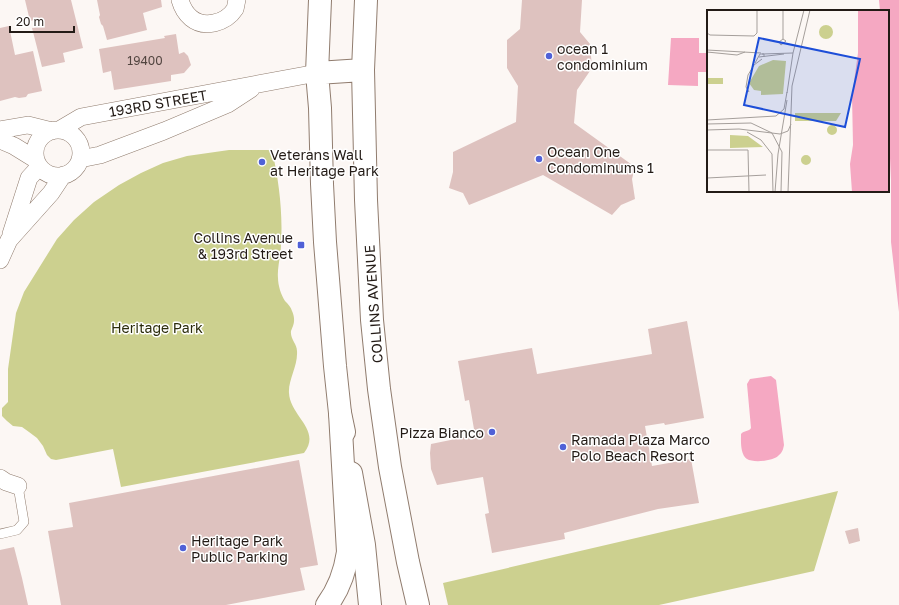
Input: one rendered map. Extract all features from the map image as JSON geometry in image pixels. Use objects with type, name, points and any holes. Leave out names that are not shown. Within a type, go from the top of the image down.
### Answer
[{"type":"main road","points":[[320,0],[317,73],[320,108],[322,184],[325,242],[340,413],[348,552],[342,577],[336,591],[327,605]]},
{"type":"main road","name":"COLLINS AVENUE","points":[[366,0],[363,70],[369,266],[375,354],[390,467],[408,562],[418,605]]},
{"type":"main road","points":[[317,73],[363,70]]},
{"type":"main road","points":[[340,413],[364,545],[370,605]]},
{"type":"street","points":[[180,0],[184,10],[192,19],[203,24],[216,23],[227,18],[235,8],[237,0]]},
{"type":"street","name":"193RD STREET","points":[[9,240],[29,178],[37,163],[35,152],[36,145],[45,134],[55,131],[81,117],[317,73]]},
{"type":"street","name":"193RD STREET","points":[[80,159],[100,155],[164,131],[228,104],[260,84]]},
{"type":"street","points":[[0,130],[28,125],[66,132],[77,140],[81,152],[80,159],[78,165],[69,173],[57,176],[50,175],[44,172],[37,163],[14,146],[0,140]]},
{"type":"street","points":[[0,260],[9,240],[51,193],[63,175]]},
{"type":"street","points":[[0,478],[6,482],[18,486]]},
{"type":"lane","points":[[0,534],[17,530],[24,522],[18,486]]},
{"type":"green space","name":"Heritage Park","points":[[229,150],[272,150],[277,173],[281,209],[281,248],[278,281],[282,296],[293,314],[294,322],[291,334],[297,351],[289,393],[294,409],[307,430],[309,445],[304,453],[121,487],[113,449],[56,460],[51,459],[37,438],[22,427],[13,426],[2,416],[2,408],[8,402],[8,369],[16,313],[24,292],[57,239],[74,220],[94,202],[119,185],[163,163],[187,156]]},
{"type":"green space","points":[[838,491],[814,571],[659,605],[448,605],[443,583]]},
{"type":"shaded area","points":[[879,0],[899,0],[899,312],[891,242],[889,10],[880,10]]},
{"type":"shaded area","points":[[671,38],[699,38],[699,53],[707,53],[707,72],[698,72],[698,86],[668,85]]},
{"type":"shaded area","points":[[771,376],[776,380],[784,447],[781,453],[775,458],[763,461],[754,461],[745,457],[741,444],[741,434],[751,428],[747,384],[750,379]]},
{"type":"building","points":[[25,0],[71,0],[83,48],[63,53],[65,62],[42,67],[32,28],[41,26],[39,19],[30,21]]},
{"type":"building","points":[[97,0],[161,0],[162,7],[143,13],[147,30],[107,40],[99,17],[100,15]]},
{"type":"building","points":[[522,0],[582,0],[580,32],[590,44],[592,68],[577,90],[574,123],[635,167],[632,179],[635,199],[621,205],[612,215],[543,175],[469,205],[463,193],[449,188],[453,172],[453,152],[516,122],[518,86],[507,68],[507,40],[520,29]]},
{"type":"building","points":[[9,26],[15,55],[33,51],[42,91],[28,94],[26,97],[15,97],[0,101],[0,28]]},
{"type":"building","points":[[176,34],[179,54],[184,52],[188,56],[191,65],[184,73],[171,75],[171,81],[114,90],[111,71],[103,73],[99,49],[165,38],[164,36]]},
{"type":"building","name":"Ramada Plaza Marco Polo Beach Resort","points":[[687,321],[704,418],[665,425],[664,423],[645,426],[652,466],[691,459],[699,503],[658,509],[564,533],[565,539],[492,553],[485,514],[489,513],[483,477],[437,485],[431,469],[431,444],[475,435],[469,400],[465,401],[458,361],[532,348],[537,374],[652,354],[648,329]]},
{"type":"building","name":"Heritage Park Public Parking","points":[[299,460],[318,565],[300,568],[305,590],[226,605],[61,605],[48,531],[73,527],[69,503]]},
{"type":"building","points":[[858,528],[860,541],[849,544],[845,531]]},
{"type":"building","points":[[14,547],[28,605],[0,605],[0,550]]},
{"type":"place","name":"ocean 1 condominium","points":[[549,56]]},
{"type":"place","name":"Ocean One Condominums 1","points":[[539,159]]},
{"type":"place","name":"Veterans Wall at Heritage Park","points":[[262,162]]},
{"type":"place","name":"Collins Avenue & 193rd Street","points":[[301,245]]},
{"type":"place","name":"Pizza Bianco","points":[[492,432]]},
{"type":"place","name":"Ramada Plaza Marco Polo Beach Resort","points":[[563,447]]},
{"type":"place","name":"Heritage Park Public Parking","points":[[183,548]]}]
